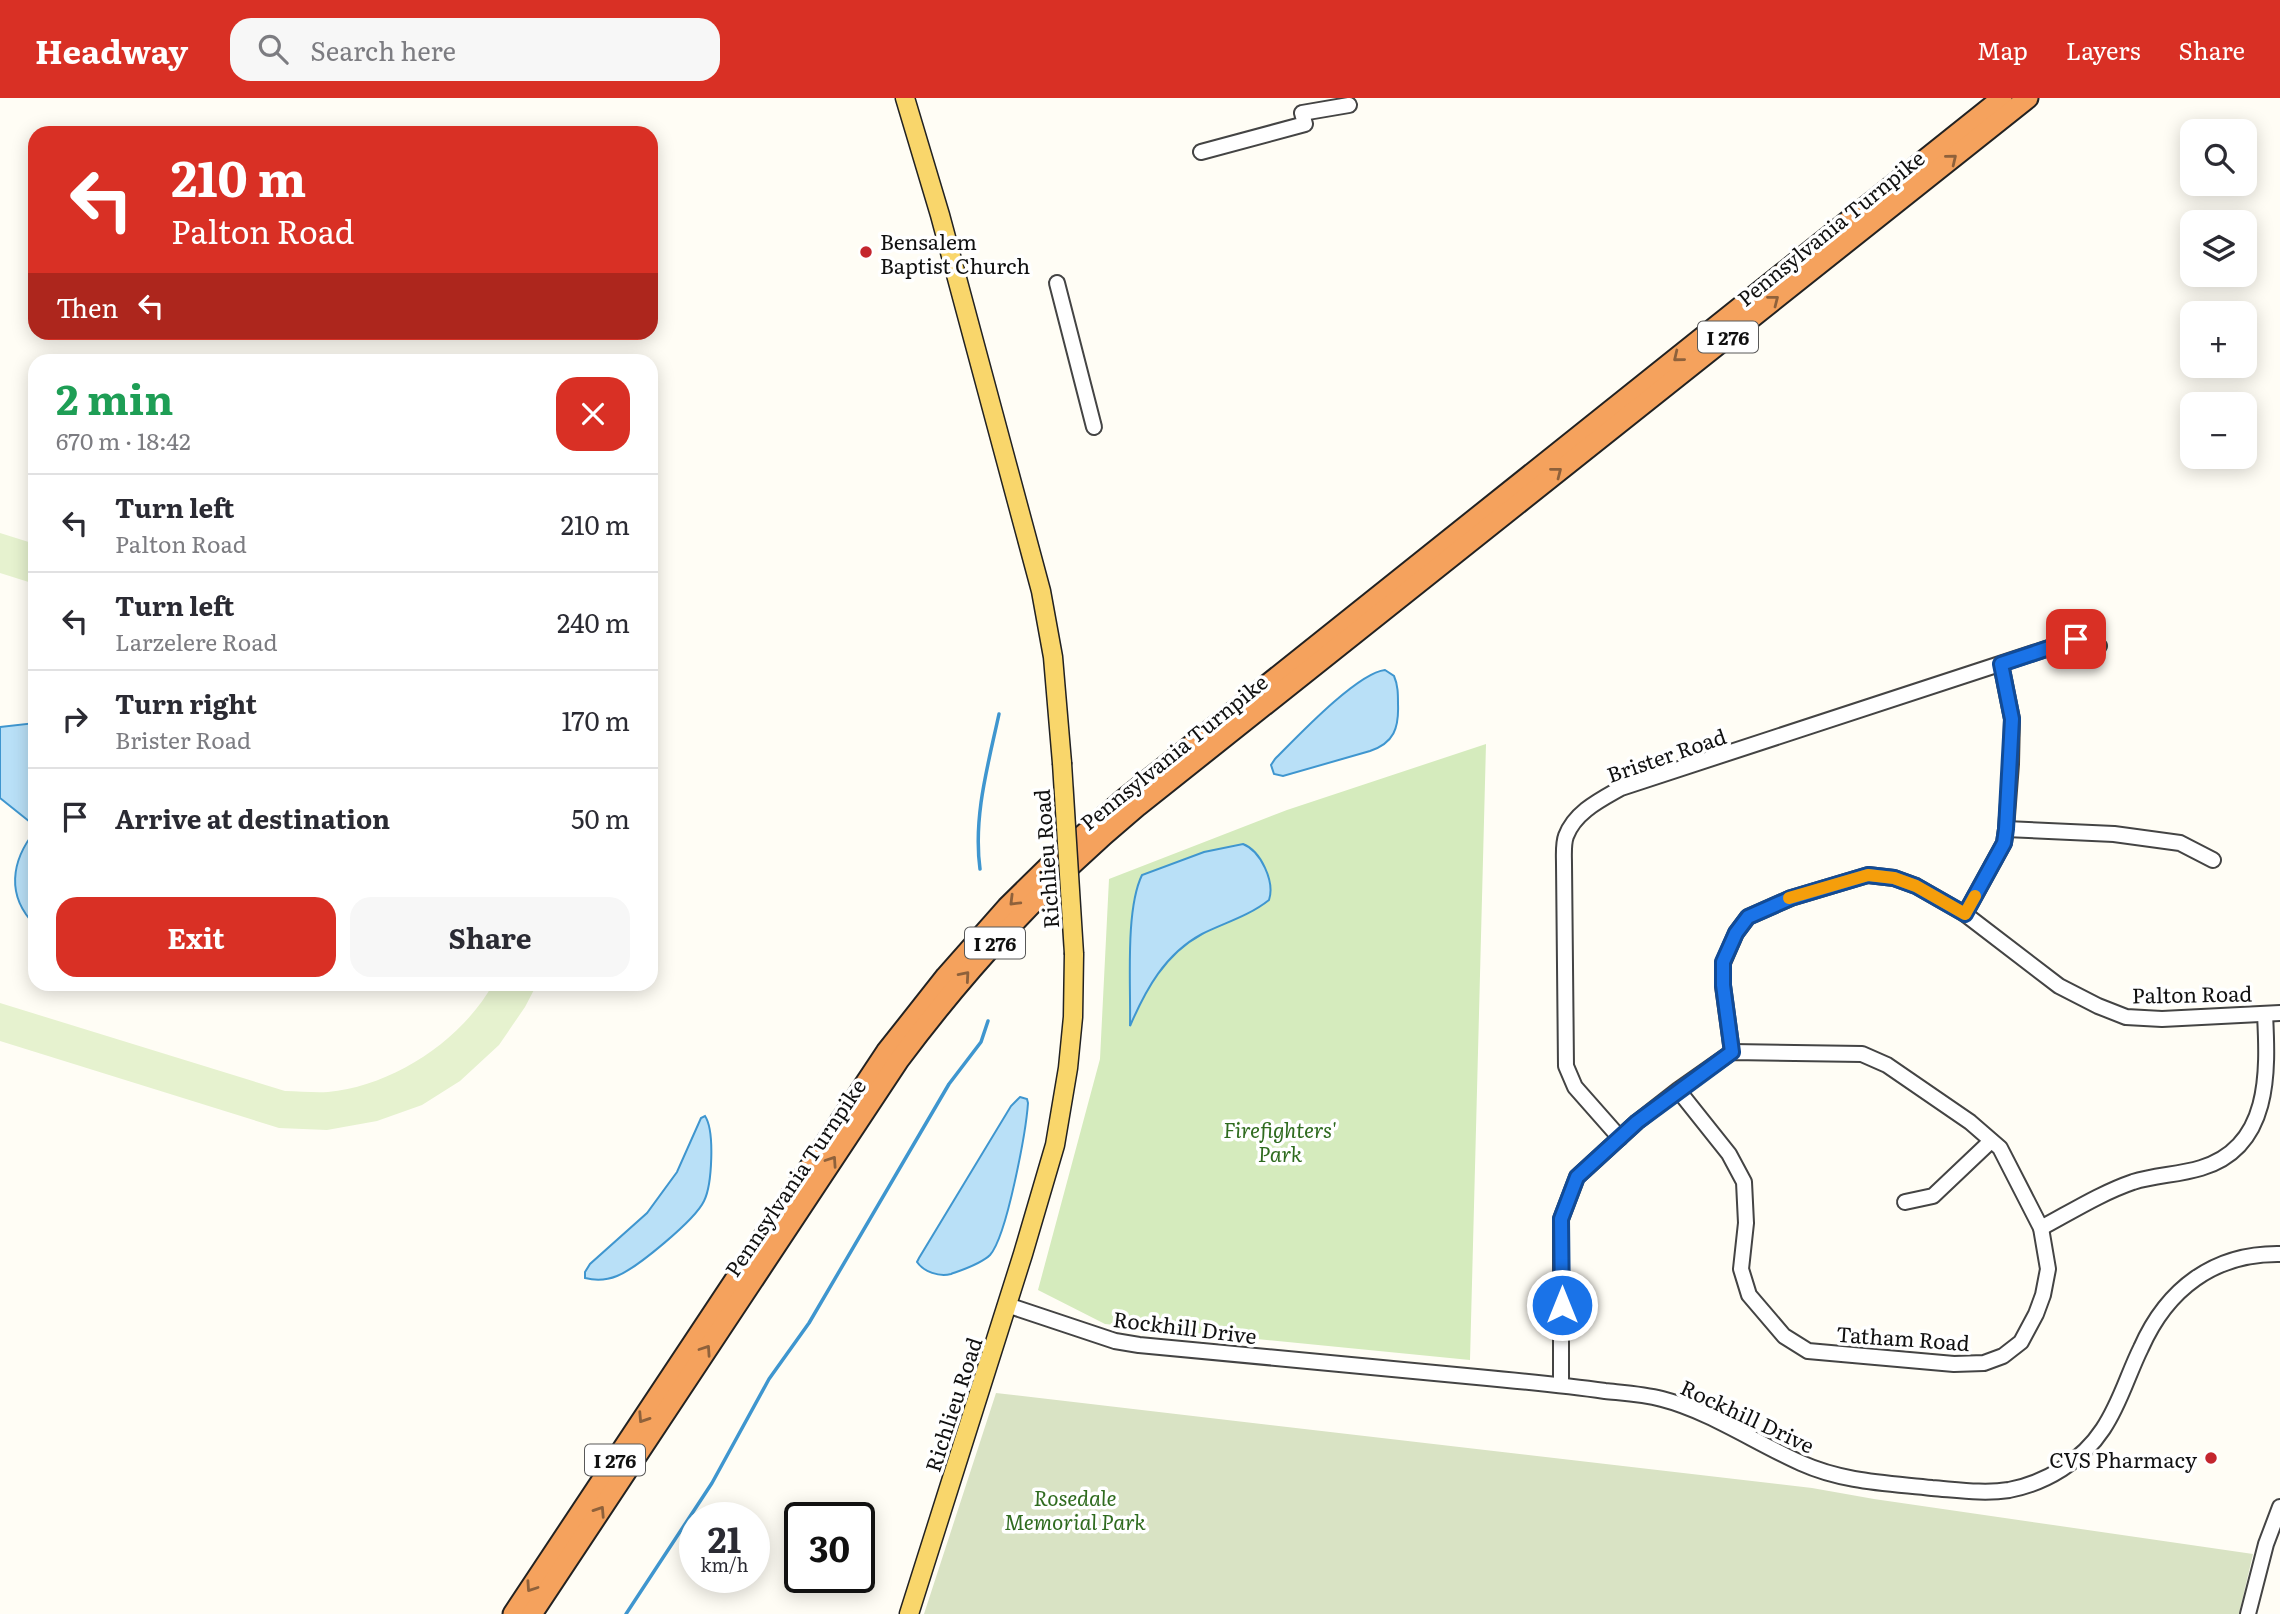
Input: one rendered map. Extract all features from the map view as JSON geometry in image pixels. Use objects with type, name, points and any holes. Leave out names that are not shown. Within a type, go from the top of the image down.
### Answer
[{"type":"highway","points":[[1827,238],[1980,98]]},
{"type":"highway","name":"Pennsylvania Turnpike","points":[[513,1614],[861,1087],[946,976],[1007,907],[1058,857],[1124,799],[2002,98]]},
{"type":"highway","name":"Pennsylvania Turnpike","points":[[532,1614],[899,1060],[961,981],[1020,915],[1138,806],[2028,98]]},
{"type":"main road","name":"Richlieu Road","points":[[905,98],[940,215],[1041,592],[1053,657],[1074,954],[1073,1017],[1063,1105],[1034,1219],[909,1614]]},
{"type":"street","points":[[1201,152],[1305,124],[1302,113],[1349,105]]},
{"type":"street","points":[[1057,283],[1094,427]]},
{"type":"street","name":"Brister Road","points":[[1620,1138],[1575,1087],[1566,1066],[1564,864],[1566,837],[1577,818],[1620,788],[2076,639],[2099,646]]},
{"type":"street","points":[[1965,914],[2004,843],[2012,719],[2001,664]]},
{"type":"street","points":[[2006,829],[2114,834],[2180,843],[2213,860]]},
{"type":"street","name":"Palton Road","points":[[1732,1052],[1723,985],[1723,962],[1736,933],[1748,917],[1791,898],[1868,875],[1894,878],[1916,886],[1965,914],[2059,986],[2126,1017],[2162,1019],[2273,1013]]},
{"type":"street","points":[[2041,1228],[2130,1183],[2204,1167],[2224,1156],[2244,1139],[2254,1124],[2264,1092],[2273,1013]]},
{"type":"street","points":[[1561,1385],[1561,1219],[1577,1177],[1678,1090],[1732,1052]]},
{"type":"street","name":"Tatham Road","points":[[1678,1090],[1729,1154],[1744,1182],[1746,1223],[1741,1269],[1749,1296],[1784,1336],[1808,1351],[1954,1364],[1984,1363],[2003,1356],[2021,1342],[2036,1314],[2048,1269],[2041,1228],[2000,1148],[1970,1122],[1910,1079],[1862,1054],[1732,1052]]},
{"type":"street","points":[[1905,1202],[1933,1196],[1991,1141]]},
{"type":"street","name":"Rockhill Drive","points":[[1007,1305],[1115,1341],[1139,1345],[1561,1385],[1661,1398],[1687,1407],[1801,1463],[1845,1479],[1975,1492],[2024,1487],[2068,1465],[2092,1444],[2112,1414],[2151,1326],[2175,1295],[2196,1278],[2221,1265],[2251,1256],[2280,1254]]},
{"type":"street","points":[[2248,1614],[2263,1553],[2280,1507]]},
{"type":"green space","points":[[0,533],[28,542],[28,582],[0,573]]},
{"type":"green space","name":"Firefighters' Park","points":[[1486,744],[1470,1360],[1105,1324],[1038,1290],[1100,1059],[1109,879],[1287,810]]},
{"type":"green space","points":[[488,991],[533,991],[499,1045],[460,1081],[422,1105],[377,1121],[327,1130],[279,1128],[0,1041],[0,1003],[285,1091],[328,1092],[352,1088],[401,1070],[444,1041],[480,1004]]},
{"type":"green space","name":"Rosedale Memorial Park","points":[[996,1393],[1812,1488],[2253,1554],[2239,1614],[924,1614]]},
{"type":"water","points":[[1385,670],[1395,679],[1398,713],[1396,727],[1385,744],[1370,751],[1283,776],[1274,774],[1271,765],[1275,759],[1312,722],[1359,682]]},
{"type":"water","points":[[28,724],[28,820],[0,798],[0,727]]},
{"type":"water","points":[[27,842],[28,916],[19,902],[15,878]]},
{"type":"water","points":[[1243,844],[1255,853],[1265,868],[1270,885],[1269,900],[1245,915],[1202,934],[1177,952],[1150,986],[1130,1026],[1131,928],[1133,908],[1142,875],[1204,852]]},
{"type":"water","points":[[1020,1097],[1027,1099],[1028,1103],[1024,1136],[1009,1206],[996,1244],[990,1255],[966,1269],[946,1275],[928,1271],[917,1262],[919,1258],[1011,1106]]},
{"type":"water","points":[[705,1116],[711,1145],[710,1171],[704,1201],[665,1243],[638,1264],[606,1279],[585,1278],[590,1264],[647,1213],[677,1172],[701,1118]]},
{"type":"waterway","points":[[980,869],[980,811],[999,714]]},
{"type":"waterway","points":[[626,1614],[712,1483],[769,1379],[809,1323],[949,1084],[981,1042],[988,1021]]},
{"type":"slow traffic","points":[[1789,898],[1868,875],[1894,878],[1916,886],[1965,914],[1975,896]]},
{"type":"place","name":"Bensalem Baptist Church","points":[[866,252]]},
{"type":"place","name":"CVS Pharmacy","points":[[2211,1458]]},
{"type":"route","points":[[1562,1305],[1561,1219],[1577,1177],[1637,1122],[1732,1052],[1723,985],[1723,962],[1736,933],[1748,917],[1791,898],[1868,875],[1894,878],[1916,886],[1965,914],[2004,843],[2012,719],[2001,664],[2076,639]]}]
